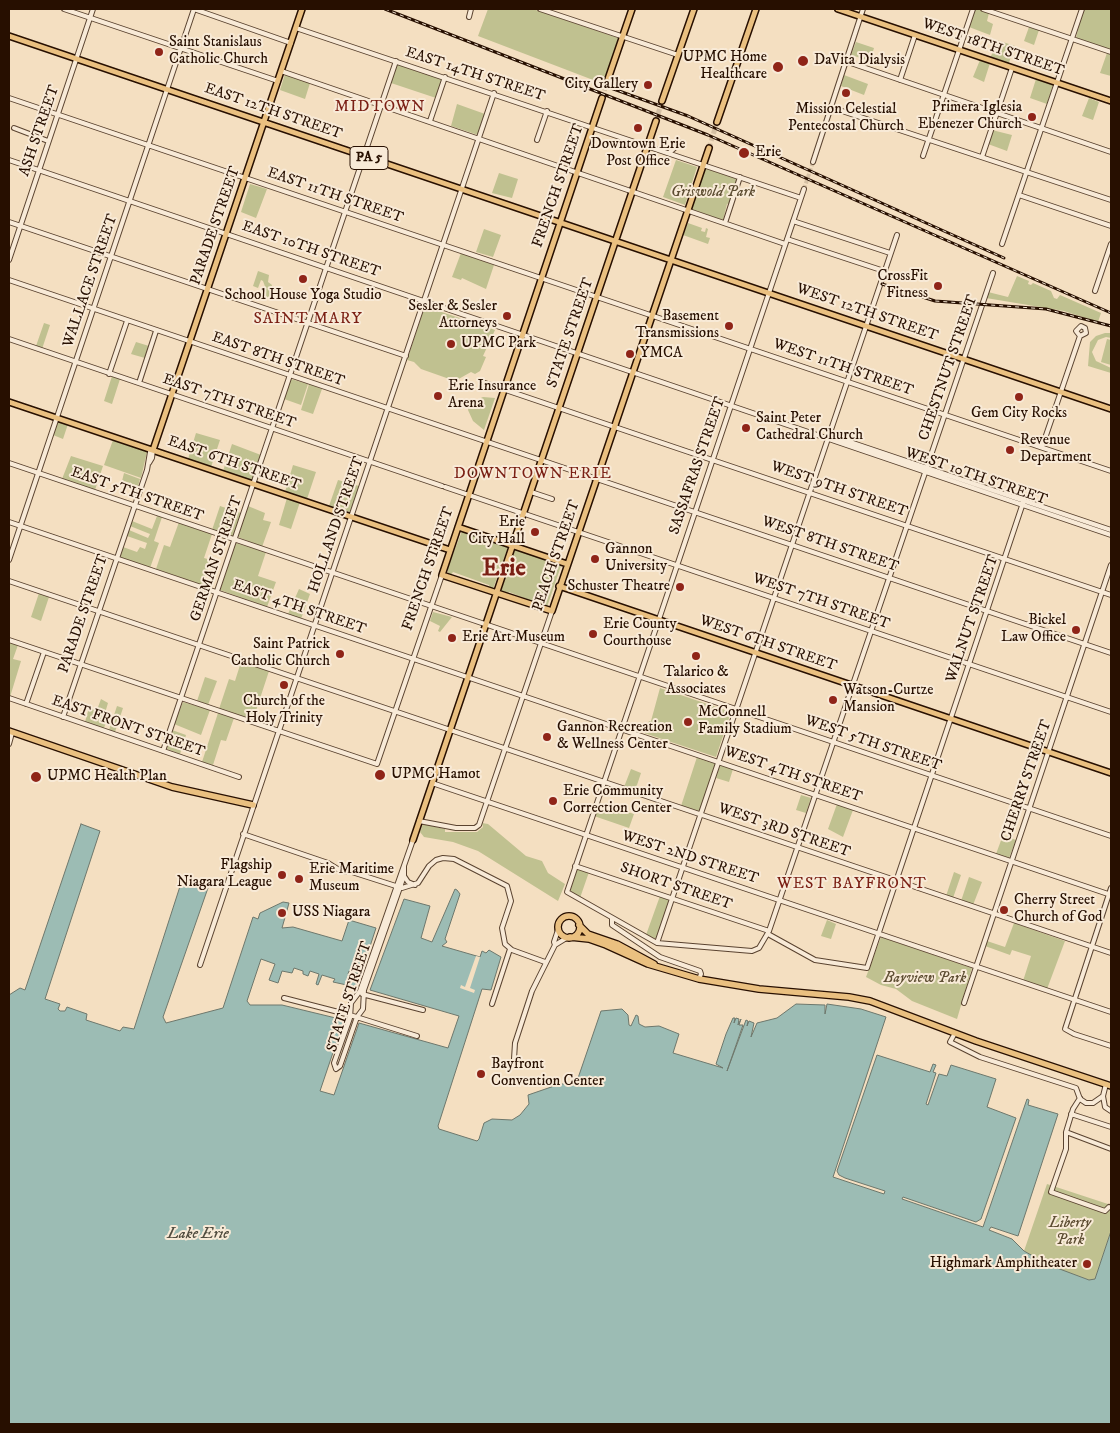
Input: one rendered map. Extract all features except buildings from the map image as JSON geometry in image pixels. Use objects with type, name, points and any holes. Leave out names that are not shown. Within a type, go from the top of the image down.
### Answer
[{"type":"highway","points":[[11,732],[172,787],[253,806]]},
{"type":"highway","points":[[654,964],[648,964],[606,945],[562,934],[558,930],[560,921],[566,916],[574,918],[588,934],[617,944],[654,964],[699,979],[759,990],[864,1000],[1109,1085]]},
{"type":"highway","points":[[569,937],[577,933],[579,925]]},
{"type":"main road","name":"PARADE STREET","points":[[153,450],[302,9]]},
{"type":"main road","points":[[608,79],[632,9]]},
{"type":"main road","points":[[662,101],[692,9]]},
{"type":"main road","points":[[717,122],[756,9]]},
{"type":"main road","name":"WEST 18TH STREET","points":[[838,9],[1111,101]]},
{"type":"main road","name":"EAST 12TH STREET","points":[[9,36],[615,241]]},
{"type":"main road","name":"FRENCH STREET","points":[[442,575],[602,98]]},
{"type":"main road","name":"STATE STREET","points":[[413,840],[656,121]]},
{"type":"main road","name":"PEACH STREET","points":[[552,611],[709,148]]},
{"type":"main road","name":"WEST 12TH STREET","points":[[615,241],[1111,409]]},
{"type":"main road","name":"EAST 6TH STREET","points":[[9,402],[450,550]]},
{"type":"main road","points":[[458,527],[567,564]]},
{"type":"main road","points":[[442,575],[552,611]]},
{"type":"main road","name":"WEST 6TH STREET","points":[[559,586],[1111,773]]},
{"type":"street","points":[[64,9],[278,81]]},
{"type":"street","name":"ASH STREET","points":[[9,260],[93,9]]},
{"type":"street","points":[[193,9],[291,43]]},
{"type":"street","name":"WALLACE STREET","points":[[9,560],[168,90],[193,9]]},
{"type":"street","points":[[468,17],[471,9]]},
{"type":"street","points":[[540,9],[678,55]]},
{"type":"street","points":[[813,162],[863,9]]},
{"type":"street","points":[[923,156],[973,9]]},
{"type":"street","points":[[983,9],[1111,52]]},
{"type":"street","points":[[1002,244],[1082,9]]},
{"type":"street","name":"EAST 14TH STREET","points":[[296,28],[592,126],[800,198]]},
{"type":"street","points":[[900,80],[915,35]]},
{"type":"street","name":"GERMAN STREET","points":[[163,751],[396,61]]},
{"type":"street","points":[[846,61],[1111,152]]},
{"type":"street","points":[[982,157],[1012,68]]},
{"type":"street","points":[[281,71],[785,244]]},
{"type":"street","points":[[430,122],[445,77]]},
{"type":"street","name":"HOLLAND STREET","points":[[200,965],[494,93]]},
{"type":"street","name":"EAST 11TH STREET","points":[[9,98],[596,297]]},
{"type":"street","points":[[830,106],[1111,200]]},
{"type":"street","points":[[537,140],[547,111]]},
{"type":"street","points":[[14,128],[48,141]]},
{"type":"street","points":[[669,153],[680,143]]},
{"type":"street","name":"EAST 10TH STREET","points":[[9,160],[577,352]]},
{"type":"street","points":[[725,223],[740,177]]},
{"type":"street","name":"SASSAFRAS STREET","points":[[612,918],[567,892],[804,189]]},
{"type":"street","points":[[1019,196],[1111,226]]},
{"type":"street","points":[[793,221],[890,253]]},
{"type":"street","points":[[9,222],[406,356]]},
{"type":"street","points":[[699,979],[700,971],[659,957],[612,925],[612,918],[657,943],[684,868],[896,235]]},
{"type":"street","points":[[787,239],[884,272]]},
{"type":"street","points":[[1095,290],[1111,244]]},
{"type":"street","name":"CHESTNUT STREET","points":[[657,943],[756,951],[768,932],[781,900],[993,273]]},
{"type":"street","name":"EAST 8TH STREET","points":[[9,280],[388,410],[542,460]]},
{"type":"street","name":"WEST 11TH STREET","points":[[596,297],[1111,471]]},
{"type":"street","points":[[109,374],[127,321]]},
{"type":"street","points":[[139,384],[156,331]]},
{"type":"street","points":[[1042,447],[1080,336]]},
{"type":"street","name":"EAST 7TH STREET","points":[[9,340],[524,514]]},
{"type":"street","name":"WEST 10TH STREET","points":[[577,352],[926,470],[1111,530]]},
{"type":"street","name":"WEST 9TH STREET","points":[[482,382],[1111,594]]},
{"type":"street","name":"PARADE STREET","points":[[63,717],[117,558],[150,452],[153,450]]},
{"type":"street","name":"WEST 8TH STREET","points":[[542,460],[1111,653]]},
{"type":"street","name":"EAST 5TH STREET","points":[[9,463],[486,624]]},
{"type":"street","points":[[531,492],[552,500]]},
{"type":"street","name":"WALNUT STREET","points":[[867,968],[1023,502]]},
{"type":"street","name":"WEST 7TH STREET","points":[[524,514],[1111,712]]},
{"type":"street","name":"WEST 10TH STREET","points":[[1073,519],[1111,535]]},
{"type":"street","name":"EAST 4TH STREET","points":[[9,522],[468,678]]},
{"type":"street","name":"CHERRY STREET","points":[[964,1003],[1111,565]]},
{"type":"street","name":"FRENCH STREET","points":[[279,732],[376,764],[442,575]]},
{"type":"street","name":"WEST 3RD STREET","points":[[9,581],[1111,953]]},
{"type":"street","name":"PEACH STREET","points":[[419,821],[445,827],[475,828],[480,824],[552,611]]},
{"type":"street","name":"WEST 5TH STREET","points":[[486,624],[1111,836]]},
{"type":"street","points":[[9,640],[279,732]]},
{"type":"street","points":[[26,704],[44,652]]},
{"type":"street","name":"WEST 4TH STREET","points":[[468,678],[1110,894]]},
{"type":"street","name":"EAST FRONT STREET","points":[[9,698],[239,777]]},
{"type":"street","points":[[9,744],[11,732]]},
{"type":"street","name":"WEST 2ND STREET","points":[[432,783],[1111,1012]]},
{"type":"street","points":[[243,834],[328,863],[341,871],[352,872],[397,887],[407,888],[416,885],[423,878],[431,864],[444,858],[454,859],[503,883],[509,890],[512,898],[502,931],[503,940],[510,949],[545,962]]},
{"type":"street","name":"STATE STREET","points":[[404,866],[404,876],[397,887],[358,993],[351,1003],[350,1015],[334,1063],[336,1068],[340,1066],[362,1008],[364,994],[397,887],[404,866],[413,840]]},
{"type":"street","name":"SHORT STREET","points":[[575,866],[768,932],[815,960],[867,968]]},
{"type":"street","points":[[404,876],[408,882],[416,885]]},
{"type":"street","points":[[1111,888],[1065,1029],[1074,1034],[1111,1046]]},
{"type":"street","points":[[520,1065],[514,1059],[514,1046],[532,991],[554,946],[558,930]]},
{"type":"street","points":[[554,946],[569,937]]},
{"type":"street","points":[[492,1004],[510,949]]},
{"type":"street","points":[[358,993],[423,1010]]},
{"type":"street","points":[[284,998],[350,1015],[417,1036]]},
{"type":"street","points":[[955,1033],[950,1042],[980,1056],[1076,1088],[1080,1098],[1090,1104],[1102,1096],[1109,1085]]},
{"type":"street","points":[[1102,1096],[1105,1107],[1111,1111]]},
{"type":"street","points":[[1080,1098],[1071,1114],[1066,1132],[1066,1149],[1051,1192],[1105,1211],[1109,1207]]},
{"type":"street","points":[[1071,1114],[1111,1127]]},
{"type":"street","points":[[1066,1132],[1080,1136],[1090,1143],[1111,1149]]},
{"type":"green space","points":[[488,9],[533,9],[618,38],[605,78],[603,77],[601,83],[478,36]]},
{"type":"green space","points":[[977,9],[989,13],[987,21],[993,24],[990,35],[969,27]]},
{"type":"green space","points":[[1083,9],[1111,9],[1111,50],[1076,38]]},
{"type":"green space","points":[[1029,27],[1039,30],[1034,45],[1024,41]]},
{"type":"green space","points":[[997,40],[1015,46],[1008,65],[990,59]]},
{"type":"green space","points":[[856,42],[874,48],[870,61],[851,55]]},
{"type":"green space","points":[[1107,53],[1111,55],[1111,76],[1100,73]]},
{"type":"green space","points":[[980,60],[990,63],[984,82],[973,77]]},
{"type":"green space","points":[[398,63],[442,78],[436,98],[391,83]]},
{"type":"green space","points":[[285,74],[310,83],[305,99],[280,90]]},
{"type":"green space","points":[[844,75],[868,84],[864,95],[841,86]]},
{"type":"green space","points":[[1036,79],[1053,85],[1047,104],[1030,98]]},
{"type":"green space","points":[[1089,98],[1099,102],[1093,120],[1082,116]]},
{"type":"green space","points":[[457,104],[485,114],[478,135],[451,126]]},
{"type":"green space","points":[[992,130],[1012,135],[1007,151],[988,144]]},
{"type":"green space","points":[[676,160],[697,167],[685,205],[663,197]]},
{"type":"green space","name":"Griswold Park","points":[[705,168],[737,179],[723,220],[691,209]]},
{"type":"green space","points":[[499,173],[518,179],[512,198],[492,193]]},
{"type":"green space","points":[[250,184],[267,189],[256,218],[241,212]]},
{"type":"green space","points":[[688,223],[702,228],[701,231],[705,232],[706,228],[708,229],[706,237],[710,238],[708,244],[683,235]]},
{"type":"green space","points":[[484,229],[501,235],[493,257],[476,252]]},
{"type":"green space","points":[[461,253],[494,265],[486,289],[462,278],[461,280],[452,277]]},
{"type":"green space","points":[[258,271],[269,275],[268,282],[272,285],[269,298],[263,296],[266,289],[263,281],[261,280],[258,288],[253,286]]},
{"type":"green space","points":[[1017,276],[1029,281],[1028,284],[1031,285],[1033,283],[1051,291],[1054,298],[1057,299],[1060,295],[1101,313],[1098,322],[1064,311],[986,298],[988,292],[1008,297]]},
{"type":"green space","name":"UPMC Park","points":[[427,307],[495,330],[483,356],[486,357],[480,371],[475,374],[471,372],[455,381],[421,369],[414,362],[407,360],[424,309]]},
{"type":"green space","points":[[44,323],[50,325],[42,349],[36,346]]},
{"type":"green space","points":[[1111,333],[1111,338],[1106,337],[1098,340],[1092,352],[1096,361],[1111,368],[1111,373],[1088,366],[1090,342],[1096,336]]},
{"type":"green space","points":[[1107,339],[1111,340],[1111,365],[1101,362]]},
{"type":"green space","points":[[136,342],[149,346],[145,358],[131,354]]},
{"type":"green space","points":[[112,376],[120,379],[112,404],[104,401]]},
{"type":"green space","points":[[291,379],[308,384],[301,405],[284,399]]},
{"type":"green space","points":[[309,384],[322,389],[313,414],[301,410]]},
{"type":"green space","points":[[483,397],[495,398],[484,430],[473,421],[468,410],[470,403]]},
{"type":"green space","points":[[58,421],[68,424],[63,439],[53,435]]},
{"type":"green space","points":[[196,433],[220,440],[211,467],[188,459]]},
{"type":"green space","points":[[113,440],[147,452],[141,478],[104,465]]},
{"type":"green space","points":[[232,444],[261,455],[252,480],[223,471]]},
{"type":"green space","points":[[71,456],[103,466],[95,490],[62,479]]},
{"type":"green space","points":[[293,465],[316,472],[307,499],[285,492]]},
{"type":"green space","points":[[124,473],[140,479],[137,490],[121,485]]},
{"type":"green space","points":[[338,480],[359,486],[350,512],[329,506]]},
{"type":"green space","points":[[287,498],[300,502],[291,529],[279,525]]},
{"type":"green space","points":[[220,506],[241,513],[233,537],[212,530]]},
{"type":"green space","points":[[248,506],[265,513],[263,520],[271,522],[262,547],[238,537]]},
{"type":"green space","points":[[157,516],[162,517],[154,541],[159,543],[150,568],[120,558],[123,547],[137,552],[140,547],[145,549],[147,543],[127,536],[129,530],[148,538],[150,534],[130,526],[132,521],[152,529]]},
{"type":"green space","points":[[179,522],[212,534],[204,558],[211,560],[202,585],[156,569],[164,545],[170,547]]},
{"type":"green space","points":[[462,531],[508,547],[493,589],[489,585],[453,572],[451,575],[448,573],[448,567]]},
{"type":"green space","points":[[236,543],[266,552],[258,576],[276,582],[267,607],[220,590]]},
{"type":"green space","points":[[515,549],[561,566],[547,607],[509,592],[507,594],[501,591]]},
{"type":"green space","points":[[299,589],[310,594],[301,619],[288,614]]},
{"type":"green space","points":[[39,593],[49,597],[41,621],[31,617]]},
{"type":"green space","points":[[433,612],[452,617],[440,632],[438,631],[440,626],[430,621]]},
{"type":"green space","points":[[10,642],[18,645],[13,659],[21,661],[10,697]]},
{"type":"green space","points":[[241,662],[269,671],[253,720],[219,709],[229,679],[235,681]]},
{"type":"green space","points":[[205,677],[217,681],[208,705],[197,701]]},
{"type":"green space","name":"McConnell Family Stadium","points":[[660,688],[731,712],[716,757],[644,733],[649,721],[651,721]]},
{"type":"green space","points":[[101,699],[108,703],[105,713],[108,716],[104,728],[85,722],[89,708],[97,710]]},
{"type":"green space","points":[[183,702],[210,710],[201,735],[174,724]]},
{"type":"green space","points":[[117,706],[123,708],[115,732],[109,730]]},
{"type":"green space","points":[[218,713],[234,718],[226,741],[221,740],[213,765],[202,762]]},
{"type":"green space","points":[[172,730],[186,735],[180,754],[167,749]]},
{"type":"green space","points":[[697,757],[716,763],[700,813],[681,806]]},
{"type":"green space","points":[[720,765],[733,769],[729,782],[716,778]]},
{"type":"green space","points":[[631,769],[641,773],[635,791],[624,787]]},
{"type":"green space","points":[[801,795],[811,798],[806,813],[796,810]]},
{"type":"green space","points":[[598,802],[634,814],[629,828],[594,816]]},
{"type":"green space","points":[[837,804],[853,810],[843,837],[828,829]]},
{"type":"green space","points":[[482,823],[488,824],[526,856],[542,861],[548,873],[565,884],[558,901],[478,851],[453,842],[424,837],[420,832],[423,824],[445,829],[445,832],[477,832],[483,827]]},
{"type":"green space","points":[[1003,835],[1016,840],[1009,858],[996,854]]},
{"type":"green space","points":[[577,868],[589,872],[580,898],[569,890]]},
{"type":"green space","points":[[954,872],[961,875],[953,898],[946,896]]},
{"type":"green space","points":[[969,877],[982,882],[973,905],[961,901]]},
{"type":"green space","points":[[660,896],[670,900],[656,938],[653,939],[646,935]]},
{"type":"green space","points":[[827,920],[836,924],[831,939],[821,936]]},
{"type":"green space","points":[[1014,923],[1065,941],[1047,989],[1023,981],[1031,956],[1012,950],[1010,955],[985,946],[987,941],[1005,947]]},
{"type":"green space","name":"Bayview Park","points":[[881,937],[972,968],[957,1019],[912,1001],[896,989],[881,985],[866,977]]},
{"type":"green space","name":"Liberty Park","points":[[1047,1184],[1111,1205],[1111,1231],[1095,1280],[1089,1280],[1059,1270],[1024,1251]]},
{"type":"water","name":"Lake Erie","points":[[81,824],[100,831],[45,999],[60,1004],[58,1009],[60,1011],[65,1011],[67,1007],[87,1014],[86,1020],[120,1031],[123,1027],[134,1029],[183,877],[209,885],[163,1017],[166,1023],[223,1008],[253,917],[258,919],[260,913],[283,902],[289,903],[282,928],[293,927],[342,941],[349,920],[376,928],[360,977],[359,974],[349,971],[348,974],[359,978],[356,987],[333,982],[335,979],[322,975],[318,985],[316,984],[319,974],[310,971],[308,976],[303,974],[303,971],[294,968],[292,973],[282,971],[278,983],[269,980],[275,964],[261,959],[247,1001],[250,1005],[282,1005],[344,1020],[320,1091],[334,1095],[359,1023],[448,1048],[459,1016],[370,990],[404,899],[430,906],[421,938],[432,942],[455,889],[457,890],[460,894],[445,939],[447,942],[442,946],[480,957],[482,951],[486,953],[489,950],[501,957],[491,990],[482,989],[438,1126],[439,1129],[477,1141],[484,1123],[492,1119],[512,1120],[520,1115],[529,1104],[528,1095],[560,1084],[576,1084],[601,1011],[622,1009],[628,1015],[629,1025],[631,1026],[636,1015],[638,1016],[639,1024],[645,1027],[659,1026],[679,1034],[673,1053],[723,1068],[716,1064],[726,1034],[733,1018],[735,1018],[734,1023],[736,1018],[739,1019],[738,1025],[741,1019],[739,1025],[743,1025],[727,1071],[746,1020],[748,1021],[747,1026],[749,1021],[754,1023],[751,1037],[757,1023],[777,1018],[796,1004],[825,1005],[825,1014],[827,1004],[861,1009],[886,1017],[833,1177],[884,1194],[885,1191],[845,1178],[839,1175],[837,1171],[877,1055],[930,1072],[933,1064],[936,1065],[933,1072],[936,1073],[926,1104],[928,1105],[939,1074],[947,1076],[951,1065],[996,1079],[987,1107],[1016,1118],[981,1219],[976,1222],[903,1197],[902,1199],[983,1227],[1027,1099],[1029,1100],[1028,1105],[1058,1114],[1018,1236],[991,1227],[989,1230],[1012,1239],[1024,1251],[1049,1265],[1089,1280],[1095,1279],[1111,1231],[1111,1424],[9,1424],[9,995],[20,988],[25,990]]},
{"type":"pier","points":[[476,956],[480,957],[470,988],[475,990],[474,993],[460,988],[461,985],[465,987]]},
{"type":"tunnel","points":[[602,98],[608,79]]},
{"type":"tunnel","points":[[656,121],[662,101]]},
{"type":"tunnel","points":[[709,148],[717,122]]},
{"type":"tunnel","points":[[804,189],[813,162]]},
{"type":"railway","points":[[385,9],[708,135],[1111,313]]},
{"type":"railway","points":[[597,83],[688,116],[1004,258]]},
{"type":"railway","points":[[882,284],[935,301],[1046,309],[1111,326]]},
{"type":"place","name":"Saint Stanislaus Catholic Church","points":[[159,52]]},
{"type":"place","name":"DaVita Dialysis","points":[[803,61]]},
{"type":"place","name":"UPMC Home Healthcare","points":[[778,67]]},
{"type":"place","name":"City Gallery","points":[[648,85]]},
{"type":"place","name":"Mission Celestial Pentecostal Church","points":[[846,93]]},
{"type":"place","name":"Primera Iglesia Ebenezer Church","points":[[1032,117]]},
{"type":"place","name":"Downtown Erie Post Office","points":[[638,128]]},
{"type":"place","name":"Erie","points":[[744,153]]},
{"type":"place","name":"School House Yoga Studio","points":[[303,279]]},
{"type":"place","name":"CrossFit Fitness","points":[[938,286]]},
{"type":"place","name":"Sesler & Sesler Attorneys","points":[[507,316]]},
{"type":"place","name":"Basement Transmissions","points":[[729,326]]},
{"type":"place","name":"UPMC Park","points":[[451,344]]},
{"type":"place","name":"YMCA","points":[[630,354]]},
{"type":"place","name":"Erie Insurance Arena","points":[[438,396]]},
{"type":"place","name":"Gem City Rocks","points":[[1019,397]]},
{"type":"place","name":"Saint Peter Cathedral Church","points":[[746,428]]},
{"type":"place","name":"Revenue Department","points":[[1010,450]]},
{"type":"place","name":"Erie City Hall","points":[[535,532]]},
{"type":"place","name":"Gannon University","points":[[595,559]]},
{"type":"place","name":"Schuster Theatre","points":[[680,587]]},
{"type":"place","name":"Bickel Law Office","points":[[1076,630]]},
{"type":"place","name":"Erie County Courthouse","points":[[593,634]]},
{"type":"place","name":"Erie Art Museum","points":[[452,638]]},
{"type":"place","name":"Saint Patrick Catholic Church","points":[[340,654]]},
{"type":"place","name":"Talarico & Associates","points":[[696,656]]},
{"type":"place","name":"Church of the Holy Trinity","points":[[284,685]]},
{"type":"place","name":"Watson-Curtze Mansion","points":[[833,700]]},
{"type":"place","name":"McConnell Family Stadium","points":[[688,722]]},
{"type":"place","name":"Gannon Recreation & Wellness Center","points":[[547,737]]},
{"type":"place","name":"UPMC Hamot","points":[[380,775]]},
{"type":"place","name":"UPMC Health Plan","points":[[36,777]]},
{"type":"place","name":"Erie Community Correction Center","points":[[553,801]]},
{"type":"place","name":"Flagship Niagara League","points":[[282,875]]},
{"type":"place","name":"Erie Maritime Museum","points":[[299,879]]},
{"type":"place","name":"Cherry Street Church of God","points":[[1004,910]]},
{"type":"place","name":"USS Niagara","points":[[282,913]]},
{"type":"place","name":"Bayfront Convention Center","points":[[481,1074]]},
{"type":"place","name":"Highmark Amphitheater","points":[[1087,1264]]},
{"type":"district","name":"MIDTOWN","points":[[380,108]]},
{"type":"district","name":"SAINT MARY","points":[[308,320]]},
{"type":"district","name":"DOWNTOWN ERIE","points":[[533,475]]},
{"type":"district","name":"Erie","points":[[504,570]]},
{"type":"district","name":"WEST BAYFRONT","points":[[852,885]]}]
